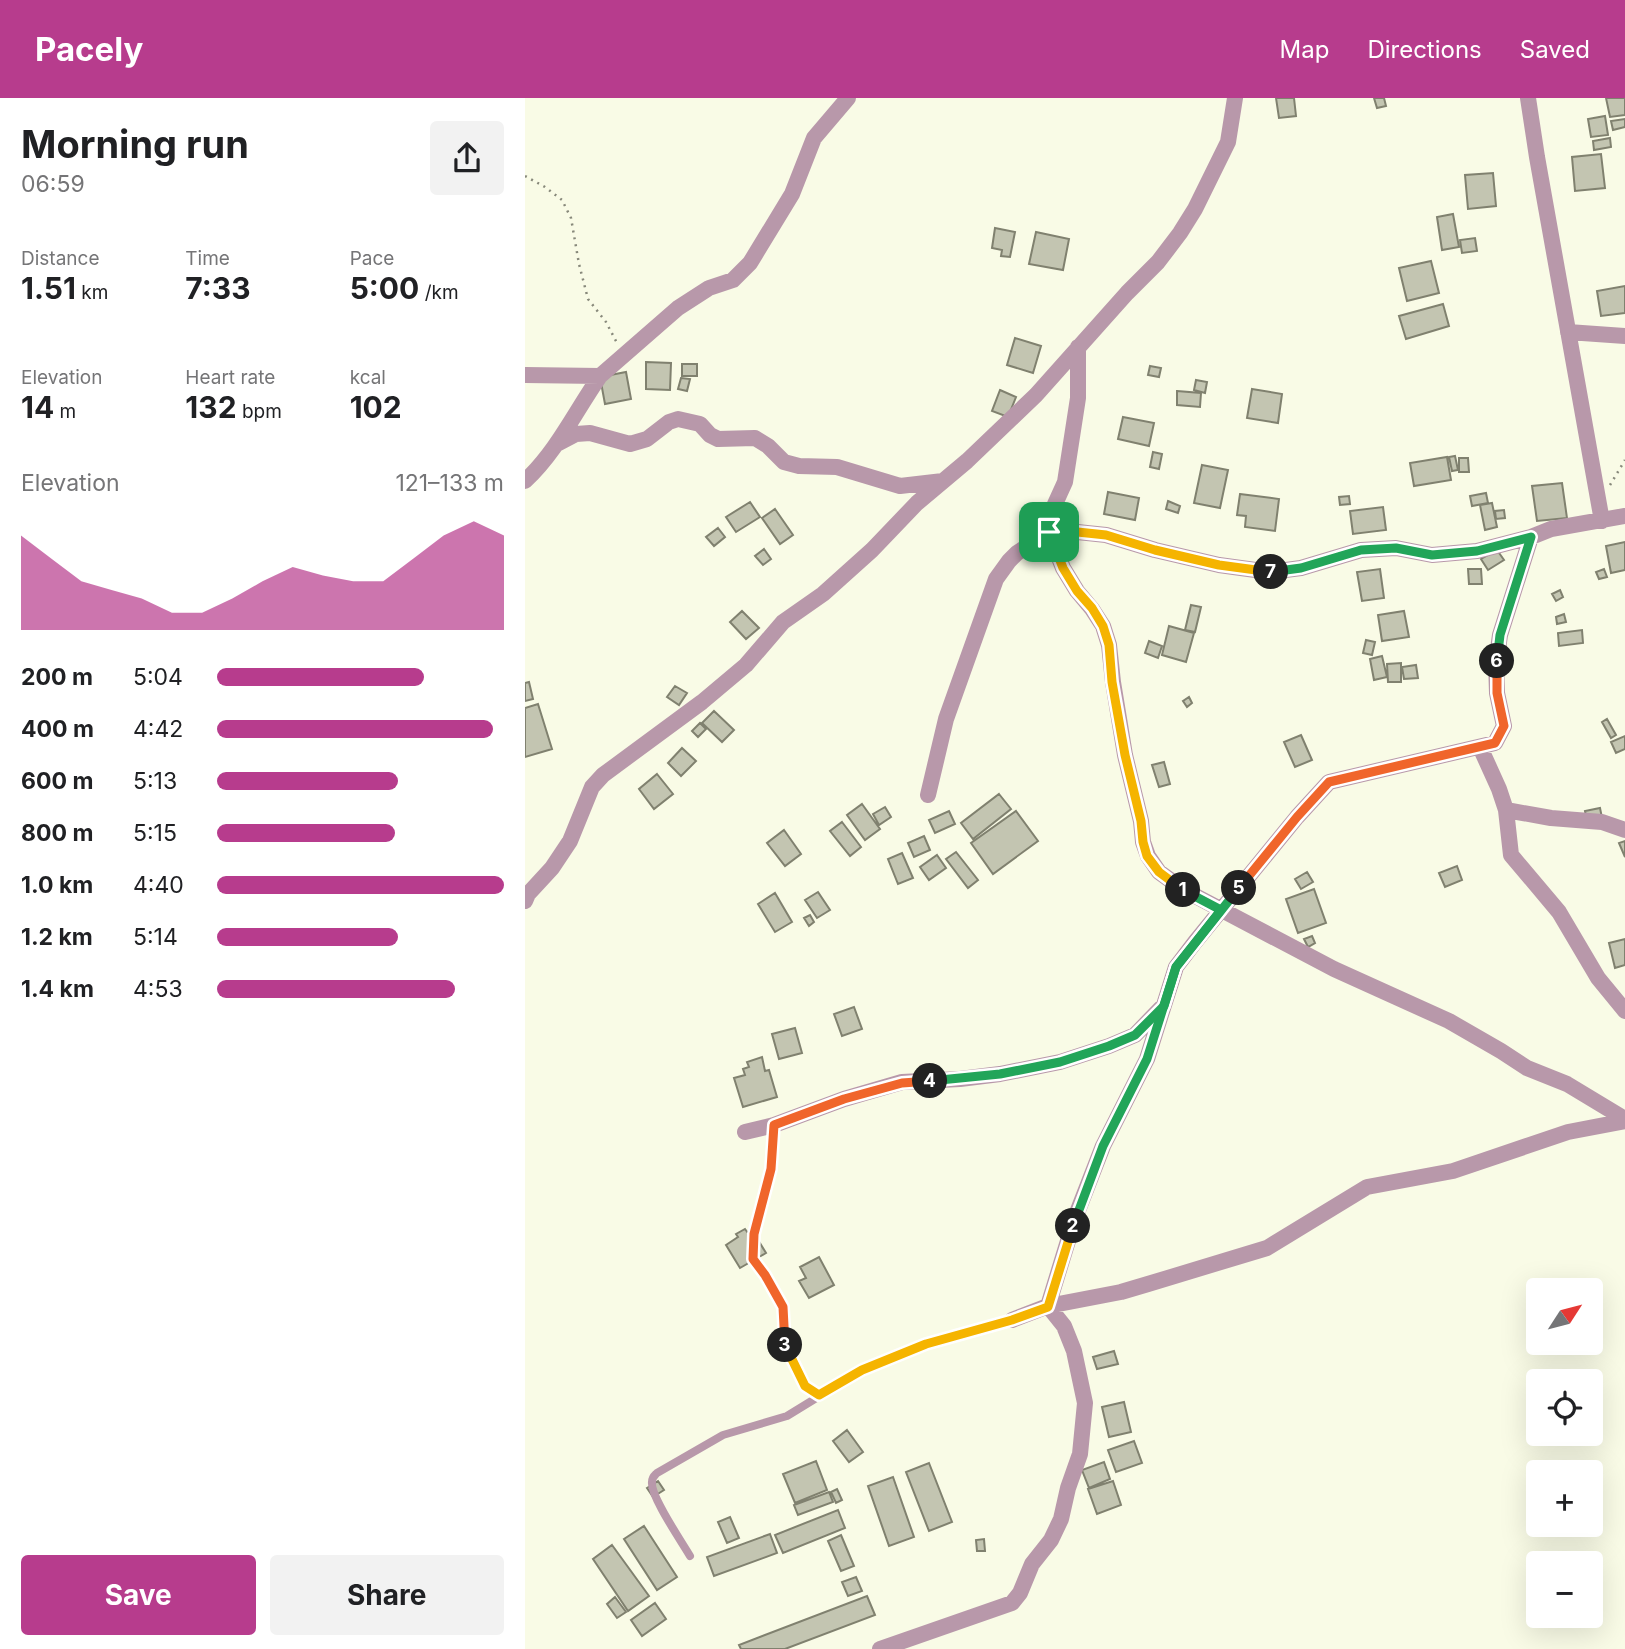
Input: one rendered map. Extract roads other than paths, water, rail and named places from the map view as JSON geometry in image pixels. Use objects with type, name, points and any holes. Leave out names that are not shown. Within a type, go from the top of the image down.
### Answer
[{"type":"street","points":[[525,481],[541,466],[557,444],[600,376],[678,308],[709,288],[733,280],[750,263],[792,194],[814,138],[848,98]]},
{"type":"street","points":[[525,901],[570,841],[592,787],[603,775],[702,702],[746,665],[783,622],[823,594],[871,550],[917,503],[967,461],[1036,395],[1158,262],[1202,197],[1228,142],[1235,98]]},
{"type":"street","points":[[1528,98],[1602,521]]},
{"type":"street","points":[[1568,332],[1625,336]]},
{"type":"street","points":[[1079,347],[1078,398],[1065,482],[1055,504],[1049,532],[1063,568],[1103,626],[1109,645],[1112,682],[1125,755],[1147,856],[1159,872],[1184,890],[1335,969],[1449,1021],[1527,1068],[1567,1084],[1625,1120]]},
{"type":"street","points":[[525,375],[600,376]]},
{"type":"street","points":[[557,444],[576,434],[590,433],[630,444],[647,439],[669,422],[678,419],[700,424],[718,439],[755,438],[768,446],[784,462],[799,466],[837,467],[900,486],[943,481]]},
{"type":"street","points":[[928,795],[946,719],[996,579],[1017,553],[1049,532],[1106,535],[1219,565],[1270,572],[1301,568],[1361,550],[1396,548],[1432,555],[1477,551],[1551,529],[1625,516]]},
{"type":"street","points":[[1048,1307],[1075,1218],[1103,1146],[1147,1059],[1176,967],[1221,910],[1329,782],[1495,743],[1504,726],[1497,693],[1496,663],[1500,635],[1531,537]]},
{"type":"street","points":[[1480,747],[1506,810],[1511,855],[1559,912],[1598,978],[1625,1011]]},
{"type":"street","points":[[1506,810],[1551,818],[1602,822],[1625,830]]},
{"type":"street","points":[[745,1132],[902,1083],[1000,1074],[1060,1062],[1135,1035],[1164,1006]]},
{"type":"street","points":[[1012,1320],[1048,1307],[1139,1287],[1267,1248],[1367,1187],[1453,1171],[1568,1132],[1625,1120]]},
{"type":"street","points":[[880,1649],[1012,1603],[1020,1593],[1032,1564],[1051,1539],[1061,1519],[1080,1454],[1085,1403],[1074,1352],[1064,1326],[1048,1307]]},
{"type":"lane","points":[[690,1556],[656,1498],[652,1483],[654,1475],[723,1435],[787,1416],[862,1370],[926,1344],[1012,1320]]}]
